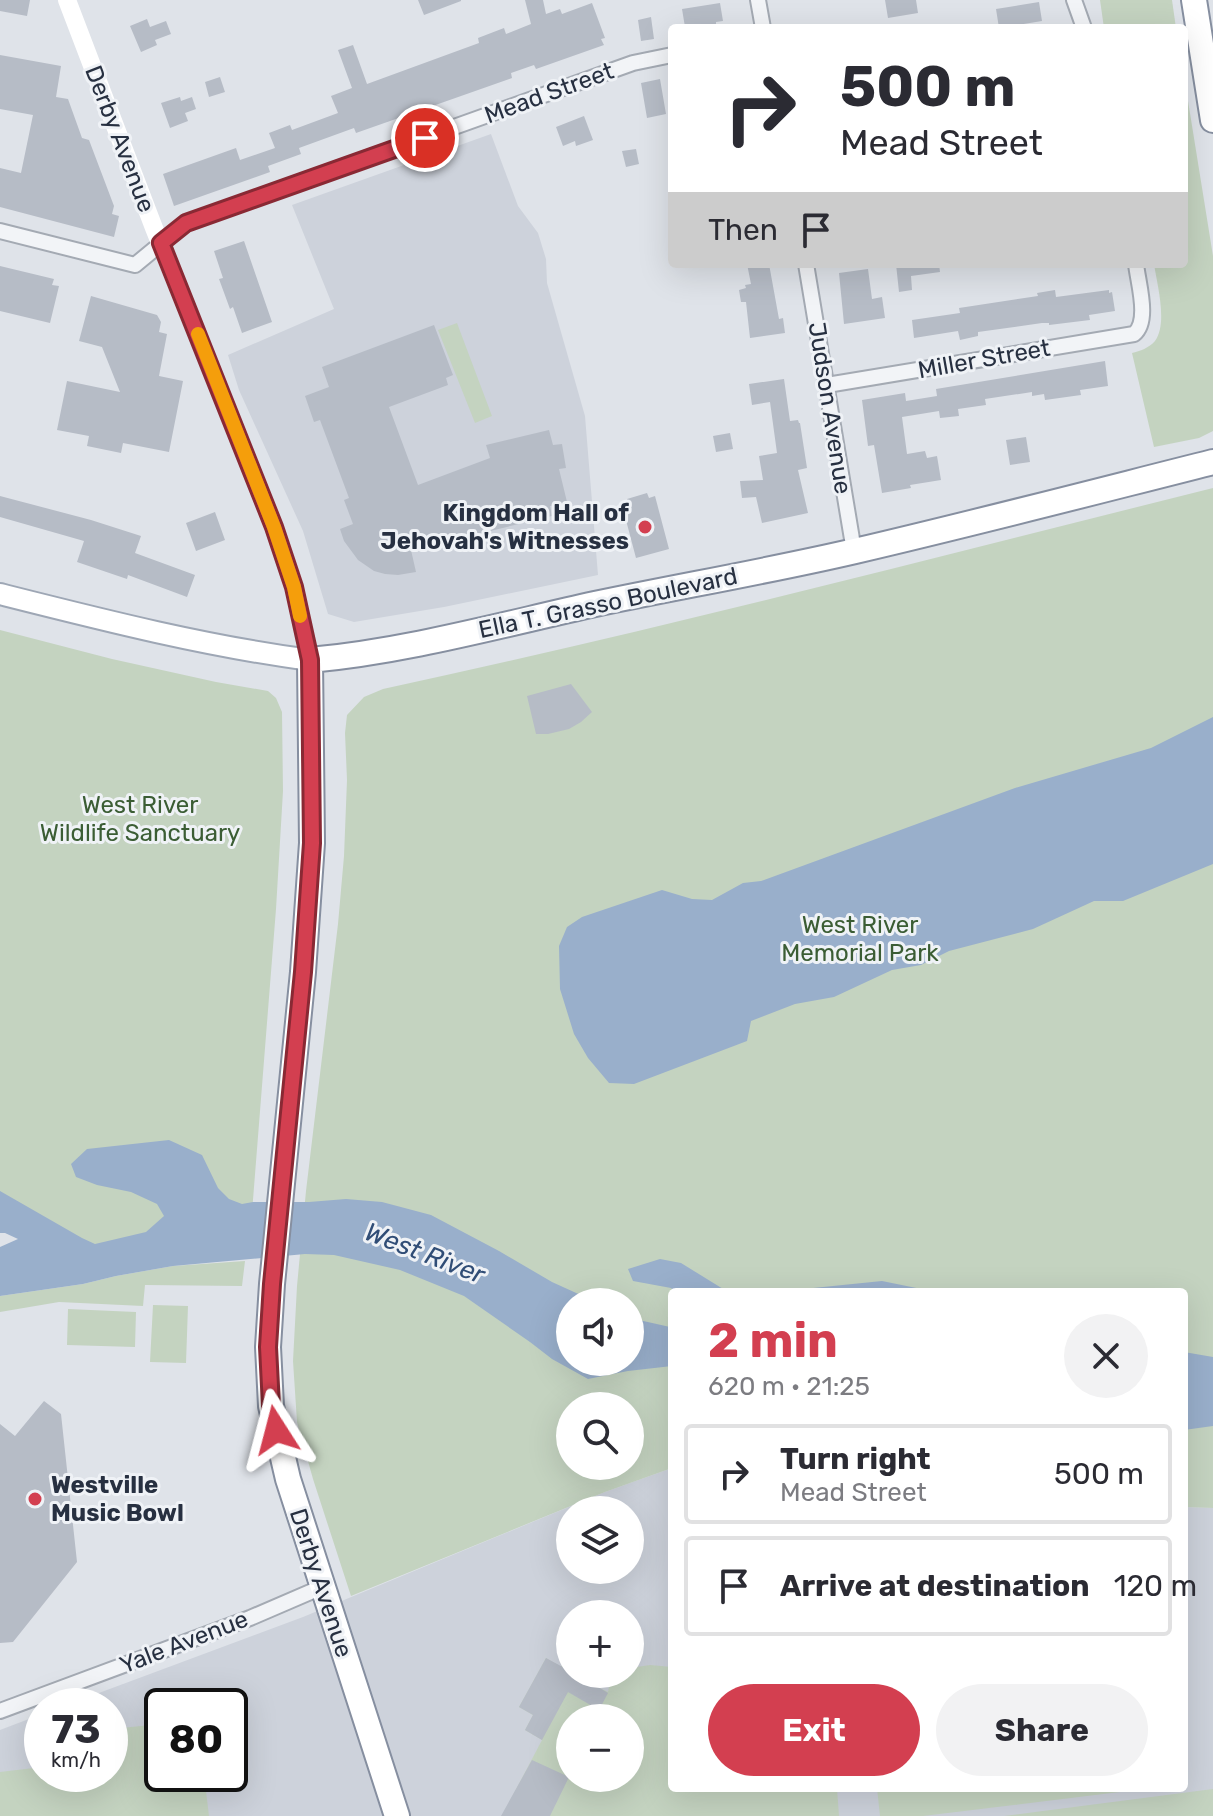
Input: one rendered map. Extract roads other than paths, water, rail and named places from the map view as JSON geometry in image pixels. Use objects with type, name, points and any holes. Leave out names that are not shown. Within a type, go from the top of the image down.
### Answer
[{"type":"highway","points":[[1194,0],[1213,120]]},
{"type":"highway","name":"Ella T. Grasso Boulevard","points":[[310,660],[420,643],[854,551],[1213,462]]},
{"type":"highway","name":"Derby Avenue","points":[[310,660],[312,843],[303,972],[272,1284],[268,1347],[271,1406],[288,1479],[397,1816]]},
{"type":"main road","name":"Derby Avenue","points":[[67,0],[274,527],[294,587],[310,660]]},
{"type":"main road","name":"Ella T. Grasso Boulevard","points":[[0,594],[131,627],[310,660]]},
{"type":"street","points":[[758,0],[762,24]]},
{"type":"street","points":[[1072,0],[1074,24]]},
{"type":"street","points":[[1072,0],[1082,24]]},
{"type":"street","name":"Mead Street","points":[[0,231],[135,265],[186,223],[633,63],[668,56]]},
{"type":"street","name":"Judson Avenue","points":[[807,268],[854,551]]},
{"type":"street","name":"Miller Street","points":[[827,385],[1134,334],[1140,329],[1143,316],[1137,268]]},
{"type":"street","name":"Yale Avenue","points":[[0,1711],[250,1618],[322,1587]]},
{"type":"water","points":[[1213,717],[1213,864],[1123,901],[1094,901],[1033,929],[949,951],[921,965],[892,970],[834,997],[795,1004],[751,1021],[747,1041],[634,1084],[609,1083],[588,1058],[574,1034],[560,989],[559,946],[567,927],[582,917],[662,890],[692,899],[712,900],[743,883],[761,881],[1015,788],[1151,748]]},
{"type":"water","name":"West River","points":[[169,1140],[202,1155],[218,1188],[229,1199],[242,1204],[346,1199],[382,1202],[431,1215],[565,1288],[556,1288],[556,1361],[464,1296],[400,1270],[334,1255],[305,1254],[173,1266],[0,1296],[0,1247],[18,1239],[0,1233],[0,1191],[95,1244],[146,1232],[164,1216],[157,1204],[131,1192],[76,1177],[71,1164],[87,1149]]},
{"type":"water","points":[[660,1259],[681,1263],[722,1288],[671,1288],[633,1281],[628,1269]]},
{"type":"water","points":[[882,1281],[916,1288],[813,1288]]},
{"type":"water","points":[[644,1321],[668,1327],[668,1366],[644,1369]]},
{"type":"water","points":[[1188,1353],[1213,1357],[1213,1426],[1188,1429]]},
{"type":"place","name":"Kingdom Hall of Jehovah's Witnesses","points":[[645,527]]},
{"type":"place","name":"Westville Music Bowl","points":[[35,1499]]},
{"type":"park label","name":"West River Wildlife Sanctuary","points":[[140,819]]},
{"type":"park label","name":"West River Memorial Park","points":[[860,939]]}]
